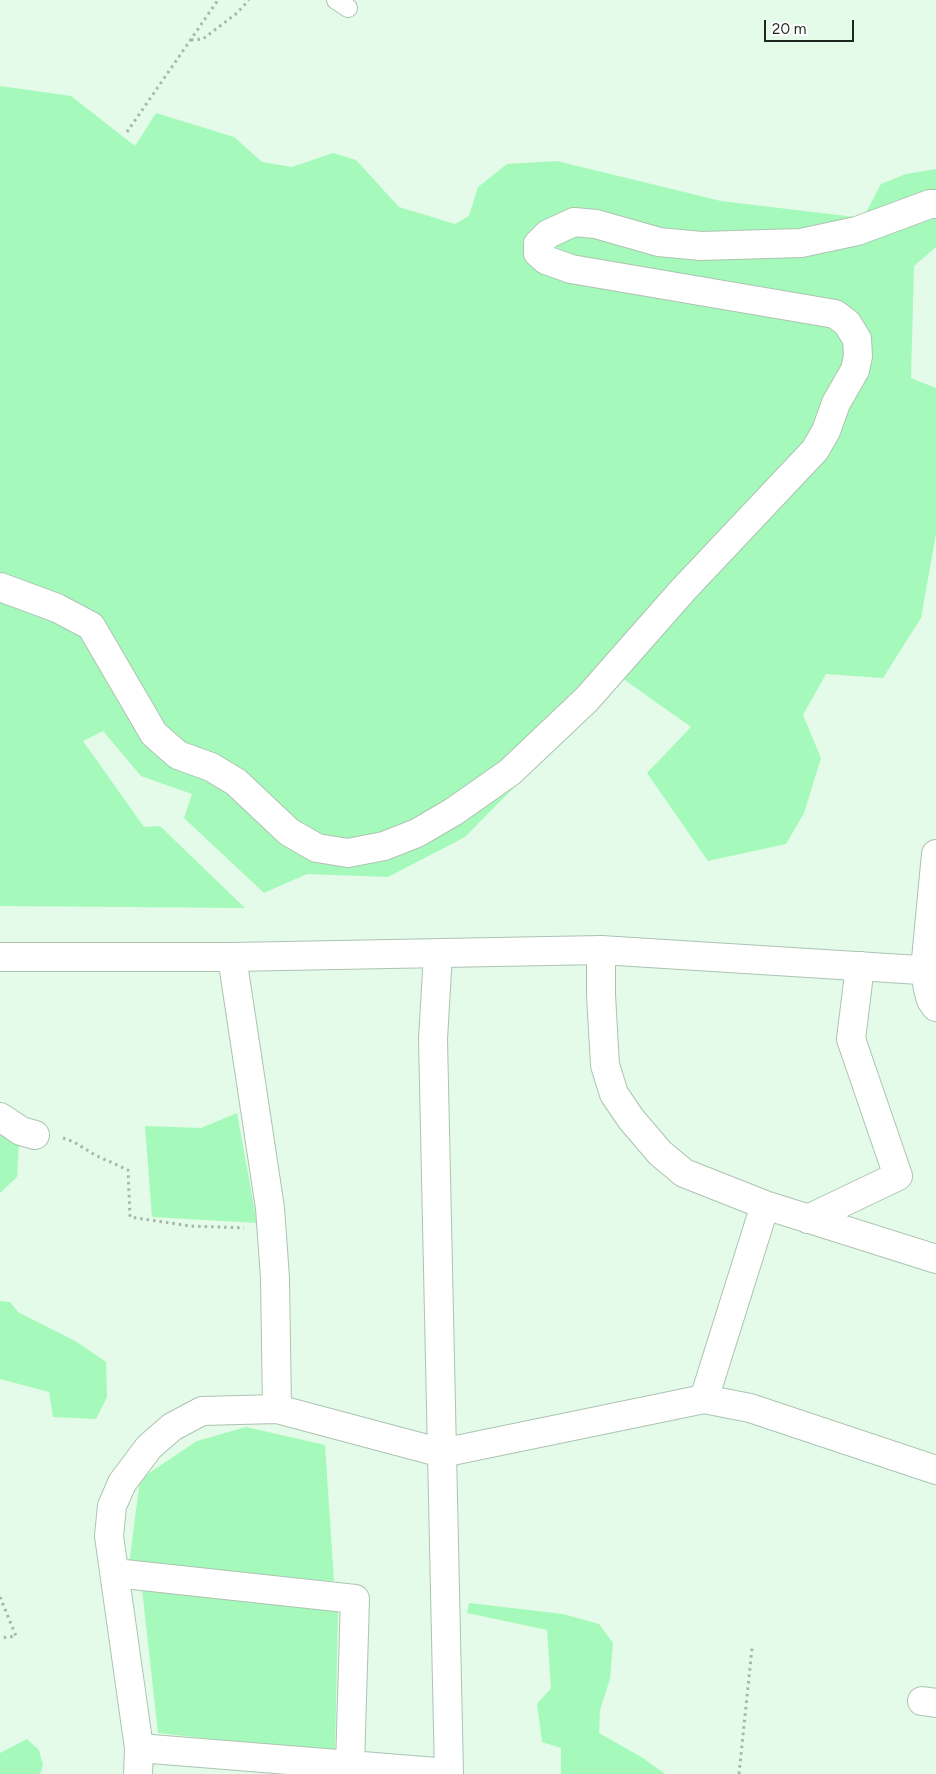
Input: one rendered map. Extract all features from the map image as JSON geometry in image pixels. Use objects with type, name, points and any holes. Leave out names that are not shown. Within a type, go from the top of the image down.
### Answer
[{"type":"street","points":[[0,587],[57,608],[91,626],[154,734],[178,755],[211,767],[236,782],[289,832],[317,848],[348,853],[384,846],[417,833],[452,812],[510,772],[587,699],[682,590],[815,450],[826,431],[836,403],[855,370],[858,356],[857,339],[847,323],[835,314],[571,269],[546,260],[538,253],[538,244],[548,234],[574,222],[596,224],[659,242],[701,246],[801,243],[856,231],[930,204],[936,204]]},
{"type":"street","points":[[936,854],[931,970],[928,989],[936,1008]]},
{"type":"street","points":[[0,957],[232,957],[601,950],[931,970]]},
{"type":"street","points":[[601,950],[604,1065],[614,1094],[631,1119],[660,1153],[684,1173],[765,1205],[936,1259]]},
{"type":"street","points":[[438,954],[433,1039],[442,1453],[449,1774],[350,1765],[138,1761],[109,1536],[112,1506],[122,1483],[149,1447],[172,1427],[202,1411],[277,1409],[442,1453],[704,1399],[750,1408],[936,1470]]},
{"type":"street","points":[[232,957],[270,1208],[275,1278],[277,1409]]},
{"type":"street","points":[[808,1218],[898,1176],[851,1039],[860,966]]},
{"type":"street","points":[[0,1117],[21,1131],[35,1135]]},
{"type":"street","points":[[704,1399],[765,1205]]},
{"type":"street","points":[[114,1573],[355,1599],[350,1765]]},
{"type":"path","points":[[127,132],[218,0]]},
{"type":"path","points":[[190,40],[203,39],[237,13],[249,0]]},
{"type":"path","points":[[35,1135],[62,1138],[74,1142],[95,1155],[128,1170],[130,1217],[190,1226],[272,1229]]},
{"type":"path","points":[[0,1597],[16,1636],[0,1638]]},
{"type":"path","points":[[739,1774],[752,1648]]},
{"type":"green space","points":[[0,86],[71,96],[135,146],[156,113],[234,137],[262,162],[292,167],[333,153],[356,160],[399,207],[455,224],[469,216],[478,187],[507,164],[557,161],[721,201],[863,218],[881,184],[906,174],[936,169],[936,247],[914,266],[911,378],[936,388],[936,534],[921,618],[883,678],[826,674],[803,715],[821,758],[804,813],[786,844],[708,861],[647,773],[691,727],[622,678],[465,837],[388,877],[307,874],[264,893],[184,818],[192,794],[141,776],[103,731],[83,741],[144,827],[160,826],[245,908],[0,906]]},
{"type":"green space","points":[[237,1113],[257,1223],[152,1217],[145,1126],[201,1128]]},
{"type":"green space","points":[[0,1135],[19,1141],[17,1177],[0,1193]]},
{"type":"green space","points":[[0,1301],[10,1302],[18,1312],[77,1342],[106,1362],[107,1397],[96,1419],[53,1417],[49,1392],[0,1379]]},
{"type":"green space","points":[[246,1427],[325,1445],[334,1581],[129,1565],[140,1479],[197,1441]]},
{"type":"green space","points":[[142,1589],[338,1612],[335,1753],[158,1733]]},
{"type":"green space","points":[[469,1603],[563,1614],[599,1624],[613,1643],[610,1679],[600,1710],[599,1733],[643,1758],[665,1774],[561,1774],[561,1748],[542,1742],[537,1704],[551,1688],[547,1630],[467,1613]]},
{"type":"green space","points":[[27,1739],[39,1750],[43,1765],[40,1774],[0,1774],[0,1753]]}]
